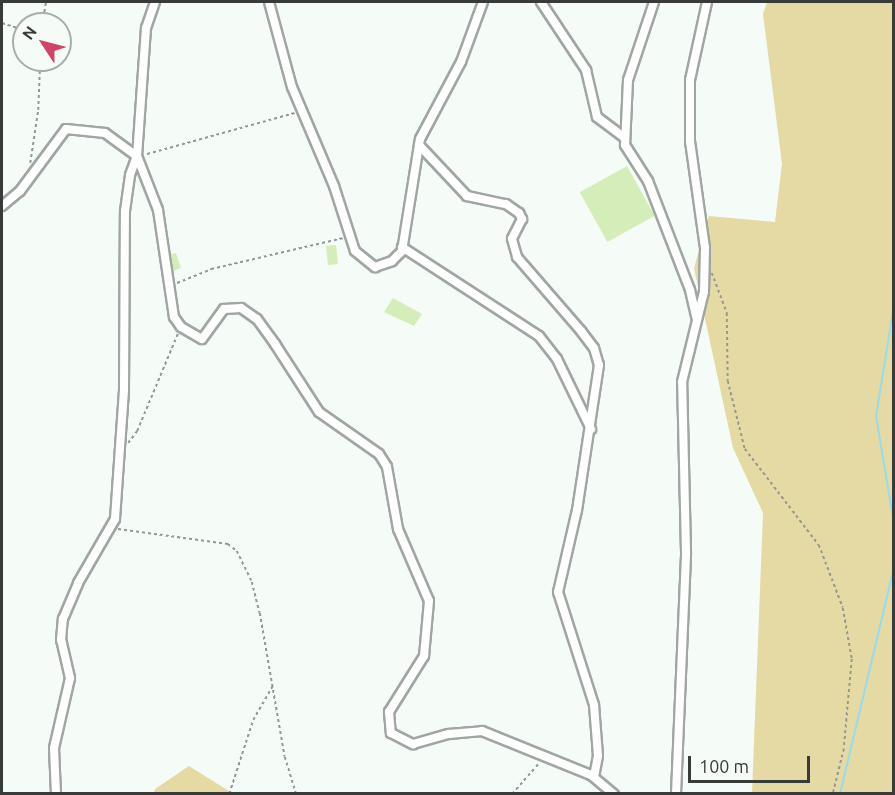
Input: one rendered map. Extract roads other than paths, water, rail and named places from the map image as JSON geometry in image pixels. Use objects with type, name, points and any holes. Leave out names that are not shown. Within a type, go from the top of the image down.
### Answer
[{"type":"street","points":[[56,794],[54,748],[70,678],[61,640],[63,619],[78,583],[116,519],[120,453],[125,211],[131,170],[137,156],[146,28],[155,2]]},
{"type":"street","points":[[269,2],[291,87],[352,236],[354,251],[375,267],[392,261],[402,248],[419,145],[461,62],[483,2]]},
{"type":"street","points":[[541,2],[586,70],[597,117],[625,138]]},
{"type":"street","points":[[654,2],[628,80],[625,145],[648,181],[690,290],[697,322]]},
{"type":"street","points":[[676,794],[686,552],[682,382],[704,292],[704,263],[692,170],[689,112],[697,35],[707,2]]},
{"type":"street","points":[[2,206],[20,191],[66,129],[105,133],[137,156],[158,210],[174,317],[181,327],[201,339],[224,309],[241,308],[257,319],[319,412],[379,454],[387,467],[398,529],[429,601],[424,656],[389,711],[391,733],[413,744],[460,732],[482,731],[545,754],[594,777],[614,794]]},
{"type":"street","points":[[419,145],[467,196],[506,204],[519,213],[522,219],[512,239],[517,257],[594,348],[599,365],[591,429],[558,592],[594,705],[598,756],[594,777]]},
{"type":"street","points":[[402,248],[539,336],[557,359],[591,429]]},
{"type":"waterway","points":[[894,305],[876,416],[894,523]]},
{"type":"waterway","points":[[840,794],[894,568]]}]
